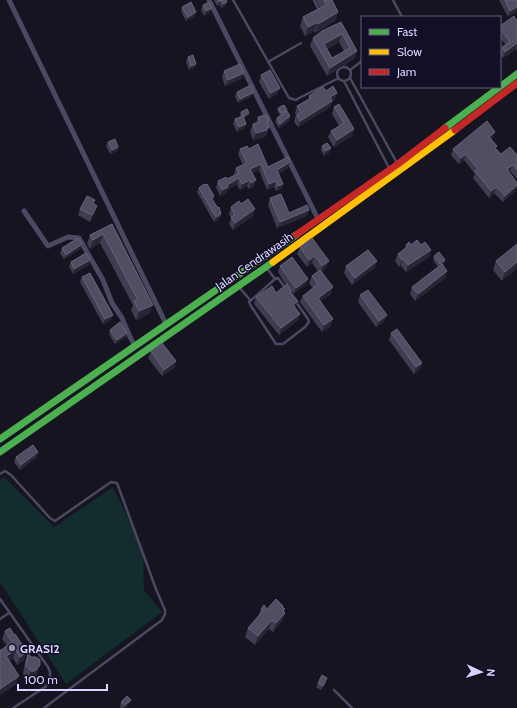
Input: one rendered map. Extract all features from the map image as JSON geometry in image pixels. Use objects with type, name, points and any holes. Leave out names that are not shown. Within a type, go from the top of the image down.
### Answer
[{"type":"main road","name":"Jalan Cendrawasih","points":[[501,87],[517,74]]},
{"type":"main road","name":"Jalan Cendrawasih","points":[[399,167],[454,132],[517,83]]},
{"type":"main road","name":"Jalan Cendrawasih","points":[[0,452],[266,266],[399,167],[499,88]]},
{"type":"main road","name":"Jalan Cendrawasih","points":[[0,439],[318,219],[392,172]]},
{"type":"street","points":[[9,0],[166,324]]},
{"type":"street","points":[[209,0],[318,219]]},
{"type":"street","points":[[24,211],[48,246],[68,237],[79,238],[103,280],[112,303],[122,318],[135,346]]},
{"type":"lane","points":[[233,0],[286,95],[292,99],[300,98],[339,78]]},
{"type":"lane","points":[[314,0],[320,13]]},
{"type":"lane","points":[[393,0],[401,16]]},
{"type":"lane","points":[[268,62],[301,43]]},
{"type":"lane","points":[[350,70],[361,62]]},
{"type":"lane","points":[[339,78],[339,70],[346,68],[350,70]]},
{"type":"lane","points":[[350,70],[350,78],[399,167]]},
{"type":"lane","points":[[339,78],[344,81],[392,172]]},
{"type":"lane","points":[[344,81],[350,78]]},
{"type":"lane","points":[[266,266],[275,279],[278,278],[287,290]]},
{"type":"lane","points":[[250,300],[275,279]]},
{"type":"lane","points":[[238,286],[250,300],[250,306],[274,342],[281,345],[305,327],[309,322],[296,302]]},
{"type":"lane","points":[[0,474],[5,471],[11,475],[50,518],[55,521],[112,482],[117,483],[165,610],[162,620],[44,708]]},
{"type":"lane","points":[[0,599],[48,666],[50,677],[50,681],[45,686],[13,708]]},
{"type":"lane","points":[[0,620],[9,613]]},
{"type":"lane","points":[[334,690],[352,708]]},
{"type":"green space","points":[[4,477],[54,527],[113,487],[143,548],[144,590],[162,612],[66,684],[0,582],[0,480]]},
{"type":"building","points":[[221,0],[226,0],[227,2],[223,4]]},
{"type":"building","points":[[324,0],[332,0],[338,12],[318,24],[318,22],[308,27],[303,17],[326,5]]},
{"type":"building","points":[[505,0],[517,0],[517,7],[510,11]]},
{"type":"building","points":[[191,2],[196,12],[188,17],[182,7]]},
{"type":"building","points":[[209,2],[212,8],[206,11],[203,5]]},
{"type":"building","points":[[514,16],[517,21],[517,43],[505,52],[502,47],[510,42],[501,29],[501,25]]},
{"type":"building","points":[[341,22],[357,51],[330,68],[313,38],[322,31]],"holes":[[[342,34],[350,48],[332,58],[324,44]]]},
{"type":"building","points":[[193,55],[196,64],[191,66],[188,57]]},
{"type":"building","points":[[240,64],[244,73],[228,80],[224,71]]},
{"type":"building","points":[[270,70],[280,88],[271,93],[261,75]]},
{"type":"building","points":[[251,85],[254,92],[240,99],[237,92]]},
{"type":"building","points":[[333,86],[337,93],[330,97],[332,101],[300,121],[297,115],[301,112],[297,106],[311,98],[309,96],[323,87],[326,91]]},
{"type":"building","points":[[339,104],[354,129],[337,140],[331,131],[344,123],[334,107]]},
{"type":"building","points":[[284,105],[287,110],[281,113],[278,108]]},
{"type":"building","points":[[247,109],[249,113],[243,117],[241,112]]},
{"type":"building","points":[[287,111],[290,116],[280,124],[277,118]]},
{"type":"building","points":[[265,115],[268,117],[269,121],[267,122],[269,128],[256,133],[253,124],[260,122],[258,117]]},
{"type":"building","points":[[243,116],[246,124],[239,127],[235,119]]},
{"type":"building","points":[[487,121],[495,132],[489,137],[497,146],[495,148],[501,154],[510,147],[517,155],[517,170],[513,165],[507,169],[517,185],[505,196],[497,187],[491,191],[475,171],[478,169],[466,154],[461,158],[453,149]]},
{"type":"building","points":[[115,139],[118,147],[112,150],[108,142]]},
{"type":"building","points":[[327,143],[331,148],[325,151],[322,146]]},
{"type":"building","points":[[258,144],[268,167],[288,157],[290,162],[277,170],[283,184],[278,186],[276,181],[269,184],[261,164],[250,169],[256,180],[251,183],[250,180],[242,184],[239,178],[227,185],[228,187],[222,190],[218,181],[226,177],[227,179],[239,173],[236,168],[247,163],[240,149],[247,146],[249,149]]},
{"type":"building","points":[[204,184],[207,184],[214,196],[211,198],[218,208],[219,207],[221,214],[216,217],[199,188]]},
{"type":"building","points":[[281,194],[289,213],[307,205],[309,210],[280,222],[270,198]]},
{"type":"building","points":[[87,196],[95,200],[93,203],[97,206],[92,215],[80,209]]},
{"type":"building","points":[[248,199],[255,209],[235,223],[231,217],[235,215],[231,207],[239,201],[241,204]]},
{"type":"building","points":[[112,224],[153,305],[139,311],[134,301],[138,300],[103,234],[93,240],[90,235]]},
{"type":"building","points":[[78,238],[82,244],[66,255],[62,248]]},
{"type":"building","points":[[312,238],[329,261],[322,266],[315,256],[309,260],[300,247]]},
{"type":"building","points":[[417,240],[421,245],[425,242],[431,250],[408,265],[398,254],[407,247],[406,245],[409,242],[411,245]]},
{"type":"building","points":[[517,244],[517,262],[505,272],[496,261]]},
{"type":"building","points":[[368,250],[377,261],[355,278],[346,266]]},
{"type":"building","points":[[439,252],[445,260],[440,264],[434,256]]},
{"type":"building","points":[[86,253],[90,260],[74,269],[71,262]]},
{"type":"building","points":[[292,257],[308,279],[296,288],[280,266]]},
{"type":"building","points":[[442,264],[447,271],[418,294],[412,287]]},
{"type":"building","points":[[320,270],[333,287],[318,298],[333,319],[324,325],[303,296],[318,284],[312,276]]},
{"type":"building","points":[[90,273],[113,315],[105,319],[82,277]]},
{"type":"building","points":[[287,284],[291,291],[290,292],[298,301],[293,305],[300,314],[281,328],[256,297],[272,286],[276,293]]},
{"type":"building","points":[[368,290],[387,315],[379,321],[360,295]]},
{"type":"building","points":[[120,322],[127,333],[117,340],[110,330]]},
{"type":"building","points":[[397,329],[422,363],[416,367],[391,333]]},
{"type":"building","points":[[162,343],[176,361],[164,370],[151,351]]},
{"type":"building","points":[[33,445],[38,452],[21,465],[16,457]]},
{"type":"building","points":[[276,599],[285,609],[283,611],[285,613],[276,623],[272,620],[258,636],[248,628],[263,611],[261,609],[264,605],[267,609]]},
{"type":"building","points":[[10,628],[27,652],[20,657],[16,650],[6,656],[19,676],[0,689],[0,650],[12,642],[5,631]]},
{"type":"building","points":[[28,653],[31,657],[36,657],[40,660],[40,665],[35,671],[31,671],[26,666]]},
{"type":"building","points":[[322,675],[327,678],[323,686],[318,683]]},
{"type":"building","points":[[127,696],[131,700],[125,705],[121,702]]},
{"type":"traffic: fast","points":[[501,86],[517,74]]},
{"type":"traffic: fast","points":[[445,128],[498,88]]},
{"type":"traffic: fast","points":[[0,439],[296,235]]},
{"type":"traffic: fast","points":[[0,452],[273,262]]},
{"type":"traffic: slow","points":[[273,262],[455,130]]},
{"type":"traffic: jam","points":[[455,130],[517,83]]},
{"type":"traffic: jam","points":[[296,235],[398,164],[445,128]]},
{"type":"place","name":"GRASI2","points":[[12,648]]}]
